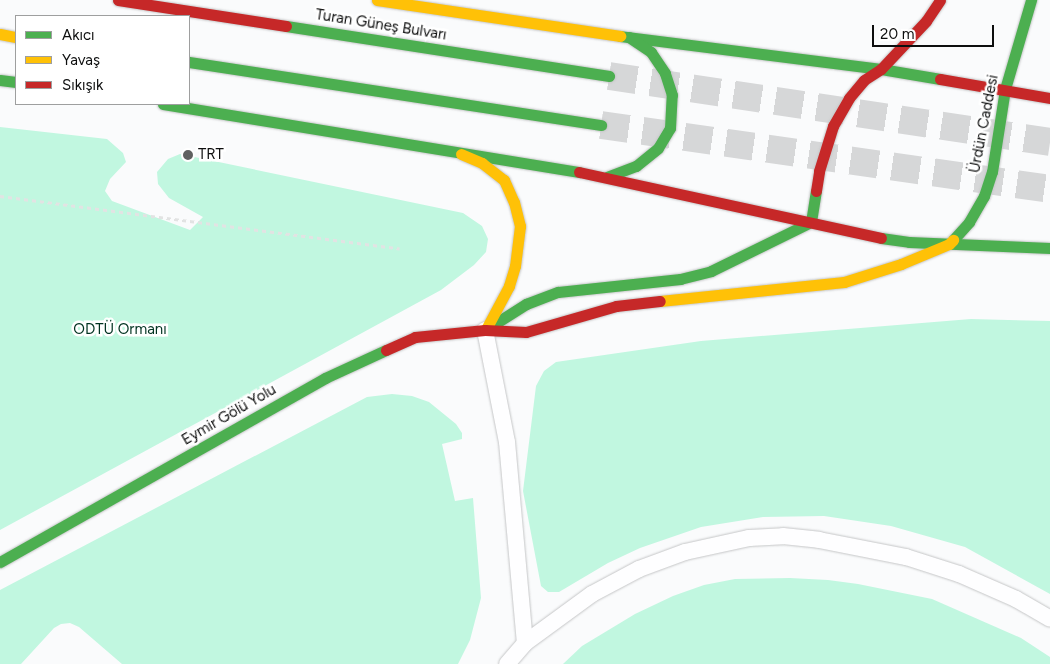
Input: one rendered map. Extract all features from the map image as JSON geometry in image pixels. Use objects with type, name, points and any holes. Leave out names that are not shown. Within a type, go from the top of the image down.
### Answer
[{"type":"main road","name":"Turan Güneş Bulvarı","points":[[118,0],[609,76]]},
{"type":"main road","points":[[377,0],[629,37],[880,69],[1050,98]]},
{"type":"main road","points":[[811,222],[820,170],[833,126],[849,98],[864,80],[880,69],[926,21],[940,0]]},
{"type":"main road","name":"Ürdün Caddesi","points":[[949,244],[969,222],[984,196],[992,172],[1005,89],[1031,0]]},
{"type":"main road","points":[[0,34],[15,37]]},
{"type":"main road","points":[[607,177],[636,166],[658,148],[670,128],[672,95],[665,73],[651,52],[629,37]]},
{"type":"main road","points":[[190,62],[601,125]]},
{"type":"main road","points":[[0,80],[15,82]]},
{"type":"main road","points":[[169,105],[607,177],[870,236],[909,242],[1050,248]]},
{"type":"main road","points":[[458,152],[482,163],[504,180],[514,202],[520,226],[515,266],[509,286],[486,330]]},
{"type":"main road","points":[[486,330],[526,304],[558,292],[680,279],[711,271],[811,222]]},
{"type":"main road","name":"Eymir Gölü Yolu","points":[[0,562],[325,378],[415,337],[486,330],[526,332],[616,306],[844,282],[900,264],[949,244]]},
{"type":"lane","points":[[486,330],[506,442],[525,643]]},
{"type":"lane","points":[[506,664],[525,643],[592,594],[640,568],[685,552],[723,543],[783,536],[819,540],[906,556],[959,574],[1016,599],[1050,619]]},
{"type":"path","points":[[0,196],[400,249]]},
{"type":"green space","name":"ODTÜ Ormanı","points":[[0,127],[107,139],[123,153],[126,162],[110,179],[105,191],[112,201],[190,230],[203,217],[169,198],[158,184],[157,172],[168,159],[180,154],[463,213],[482,226],[488,239],[486,252],[474,265],[441,290],[0,530]]},
{"type":"green space","points":[[971,319],[1050,321],[1050,594],[965,547],[891,526],[824,516],[763,517],[701,527],[640,548],[608,563],[559,592],[548,592],[541,586],[523,491],[536,386],[544,371],[556,362],[701,341]]},
{"type":"green space","points":[[392,394],[412,396],[429,402],[456,424],[462,433],[462,439],[442,444],[455,501],[473,498],[481,598],[470,640],[458,664],[122,664],[79,627],[70,623],[61,624],[54,628],[21,664],[0,664],[0,590],[367,397]]},
{"type":"green space","points":[[790,578],[858,584],[932,599],[1021,638],[1050,657],[1050,664],[563,664],[582,646],[635,614],[673,596],[704,585],[735,579]]},
{"type":"tunnel","points":[[609,76],[1050,142]]},
{"type":"tunnel","points":[[601,125],[1050,189]]},
{"type":"traffic: fast","points":[[953,240],[969,222],[984,196],[992,172],[1005,89],[1031,0]]},
{"type":"traffic: fast","points":[[286,26],[609,76]]},
{"type":"traffic: fast","points":[[620,36],[881,69],[940,79]]},
{"type":"traffic: fast","points":[[607,177],[636,166],[658,148],[670,128],[672,95],[665,73],[651,52],[629,37]]},
{"type":"traffic: fast","points":[[190,62],[601,125]]},
{"type":"traffic: fast","points":[[0,80],[15,82]]},
{"type":"traffic: fast","points":[[169,105],[579,172]]},
{"type":"traffic: fast","points":[[485,330],[526,304],[558,292],[680,279],[711,271],[811,222],[816,191]]},
{"type":"traffic: fast","points":[[881,238],[909,242],[1050,248]]},
{"type":"traffic: fast","points":[[0,562],[325,378],[386,350]]},
{"type":"traffic: slow","points":[[377,0],[620,36]]},
{"type":"traffic: slow","points":[[0,34],[15,37]]},
{"type":"traffic: slow","points":[[461,154],[482,163],[504,180],[514,202],[520,226],[515,266],[509,286],[486,329]]},
{"type":"traffic: slow","points":[[660,301],[844,282],[901,264],[949,244],[953,240]]},
{"type":"traffic: jam","points":[[118,0],[286,26]]},
{"type":"traffic: jam","points":[[816,191],[819,171],[833,126],[849,98],[864,80],[881,69],[926,21],[940,0]]},
{"type":"traffic: jam","points":[[940,79],[1050,98]]},
{"type":"traffic: jam","points":[[579,172],[881,238]]},
{"type":"traffic: jam","points":[[386,350],[415,337],[485,330],[526,332],[616,306],[660,301]]},
{"type":"place","name":"TRT","points":[[188,155]]}]
